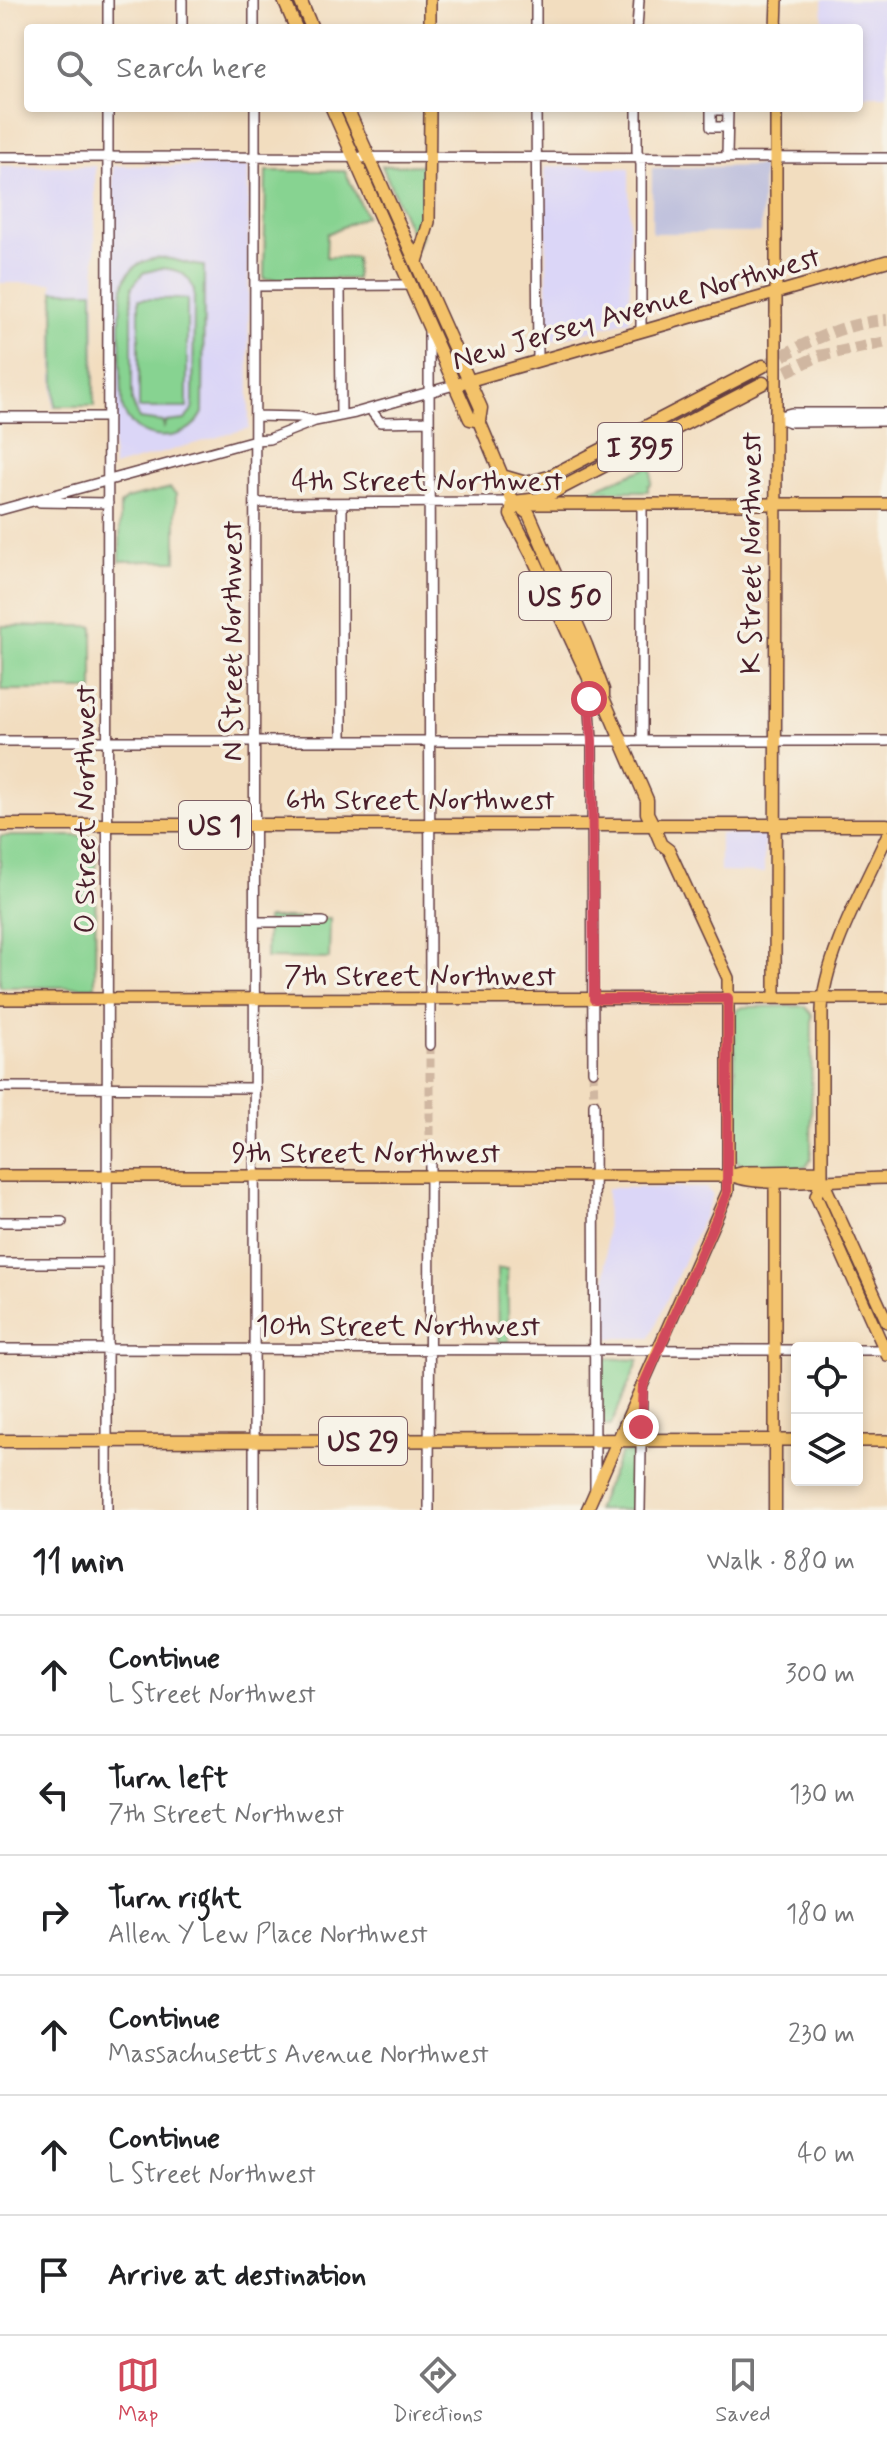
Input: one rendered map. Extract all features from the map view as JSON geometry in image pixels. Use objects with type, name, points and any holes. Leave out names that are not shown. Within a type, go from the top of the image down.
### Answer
[{"type":"highway","points":[[284,0],[294,24]]},
{"type":"highway","points":[[300,0],[310,24]]},
{"type":"highway","name":"US 50","points":[[334,112],[454,385],[470,419],[479,421]]},
{"type":"highway","name":"US 50","points":[[349,112],[481,408],[479,421],[513,502],[530,517],[586,645],[621,741],[647,800],[660,813],[659,825]]},
{"type":"highway","name":"I 395","points":[[502,476],[526,483],[549,477],[763,366]]},
{"type":"highway","name":"I 395","points":[[513,502],[540,499],[763,383]]},
{"type":"highway","name":"US 50","points":[[513,502],[511,515],[596,693],[603,698]]},
{"type":"highway","name":"6th Street Northwest","points":[[0,825],[887,825]]},
{"type":"highway","points":[[775,1440],[775,1510]]},
{"type":"highway","name":"US 29","points":[[0,1441],[775,1440]]},
{"type":"main road","points":[[430,0],[430,24]]},
{"type":"main road","points":[[776,24],[777,0]]},
{"type":"main road","points":[[417,262],[429,222],[430,112]]},
{"type":"main road","name":"K Street Northwest","points":[[775,998],[776,112]]},
{"type":"main road","name":"New Jersey Avenue Northwest","points":[[454,385],[887,261]]},
{"type":"main road","name":"4th Street Northwest","points":[[513,502],[887,504]]},
{"type":"main road","points":[[587,1510],[726,1198],[730,1176],[726,972],[669,850],[670,836],[659,825]]},
{"type":"main road","points":[[886,1351],[816,1196],[822,1175],[822,998],[833,958],[887,836]]},
{"type":"main road","name":"7th Street Northwest","points":[[0,999],[887,998]]},
{"type":"main road","name":"9th Street Northwest","points":[[0,1176],[730,1176],[745,1172],[887,1178]]},
{"type":"main road","points":[[822,1175],[887,1322]]},
{"type":"main road","name":"9th Street Northwest","points":[[730,1176],[746,1181],[775,1181],[822,1175]]},
{"type":"main road","points":[[775,1181],[775,1440],[791,1440]]},
{"type":"main road","points":[[863,1441],[887,1441]]},
{"type":"street","points":[[108,0],[108,24]]},
{"type":"street","points":[[182,0],[182,24]]},
{"type":"street","points":[[254,0],[254,24]]},
{"type":"street","points":[[536,0],[536,24]]},
{"type":"street","points":[[637,24],[639,0]]},
{"type":"street","name":"O Street Northwest","points":[[107,1510],[108,112]]},
{"type":"street","name":"N Street Northwest","points":[[254,1510],[255,112]]},
{"type":"street","points":[[536,112],[538,360]]},
{"type":"street","points":[[637,112],[641,330]]},
{"type":"street","points":[[727,127],[727,156]]},
{"type":"street","points":[[0,157],[887,158]]},
{"type":"street","points":[[340,285],[341,416]]},
{"type":"street","points":[[255,286],[412,285]]},
{"type":"street","points":[[429,326],[430,1045]]},
{"type":"street","name":"New Jersey Avenue Northwest","points":[[0,510],[255,440],[262,434],[278,433],[315,421],[400,402],[454,385]]},
{"type":"street","name":"New Jersey Avenue Northwest","points":[[315,421],[347,420],[400,402]]},
{"type":"street","points":[[373,413],[380,422],[429,421]]},
{"type":"street","points":[[776,417],[791,413],[887,413]]},
{"type":"street","points":[[255,416],[299,417],[315,421]]},
{"type":"street","points":[[0,417],[108,417]]},
{"type":"street","points":[[776,417],[790,422],[887,421]]},
{"type":"street","points":[[33,501],[108,503]]},
{"type":"street","name":"4th Street Northwest","points":[[255,503],[513,502]]},
{"type":"street","points":[[342,503],[342,741]]},
{"type":"street","points":[[642,504],[642,741]]},
{"type":"street","points":[[588,677],[592,741],[593,1071]]},
{"type":"street","points":[[0,741],[887,741]]},
{"type":"street","points":[[255,922],[323,922]]},
{"type":"street","points":[[0,1087],[255,1088]]},
{"type":"street","points":[[594,1104],[595,1492]]},
{"type":"street","points":[[429,1510],[430,1148]]},
{"type":"street","points":[[0,1222],[62,1222]]},
{"type":"street","points":[[0,1263],[106,1263]]},
{"type":"street","name":"10th Street Northwest","points":[[0,1349],[791,1350]]},
{"type":"street","points":[[863,1350],[886,1351]]},
{"type":"street","points":[[640,1510],[643,1386]]},
{"type":"shaded area","points":[[822,0],[887,0],[887,95],[863,95],[863,24],[823,24]]},
{"type":"shaded area","points":[[0,166],[95,166],[95,407],[53,407],[53,283],[0,283]]},
{"type":"shaded area","points":[[113,166],[248,166],[249,428],[113,467]]},
{"type":"shaded area","points":[[545,166],[629,168],[630,320],[548,342]]},
{"type":"shaded area","points":[[763,166],[761,233],[652,233],[652,168]]},
{"type":"shaded area","points":[[764,833],[764,873],[720,872],[720,834]]},
{"type":"shaded area","points":[[607,1188],[706,1188],[713,1195],[650,1338],[605,1338]]},
{"type":"green space","points":[[423,165],[422,234],[417,246],[382,166]]},
{"type":"green space","points":[[266,171],[345,171],[366,216],[327,234],[326,257],[356,257],[356,279],[264,279]]},
{"type":"green space","points":[[158,258],[204,266],[203,413],[195,424],[173,436],[148,434],[136,428],[122,406],[120,319],[123,286],[133,268]],"holes":[[[161,268],[177,271],[186,277],[194,291],[193,408],[185,420],[166,422],[164,427],[163,422],[139,419],[132,401],[132,287],[143,273]]]},
{"type":"green space","points":[[54,291],[93,291],[94,406],[55,406]]},
{"type":"green space","points":[[139,299],[187,299],[187,408],[139,408]]},
{"type":"green space","points":[[649,467],[652,471],[648,491],[588,491]]},
{"type":"green space","points":[[170,488],[176,494],[176,561],[120,561],[120,505],[126,499]]},
{"type":"green space","points":[[2,626],[93,626],[93,690],[2,690]]},
{"type":"green space","points":[[0,836],[96,836],[95,987],[0,987]]},
{"type":"green space","points":[[267,918],[330,918],[329,959],[266,958]]},
{"type":"green space","points":[[805,1006],[812,1015],[811,1159],[806,1167],[747,1167],[735,1158],[737,1010],[743,1007]]},
{"type":"green space","points":[[497,1269],[507,1269],[509,1345],[498,1345]]},
{"type":"green space","points":[[601,1358],[639,1360],[611,1426],[601,1426]]},
{"type":"green space","points":[[634,1451],[636,1510],[596,1510],[621,1453]]},
{"type":"tunnel","points":[[767,364],[840,330],[887,320]]},
{"type":"tunnel","points":[[770,379],[819,356],[887,342]]},
{"type":"tunnel","points":[[430,1045],[430,1148]]},
{"type":"tunnel","points":[[593,1071],[594,1104]]},
{"type":"route","points":[[589,699],[594,999],[728,998],[727,1194],[643,1386],[641,1427]]}]
